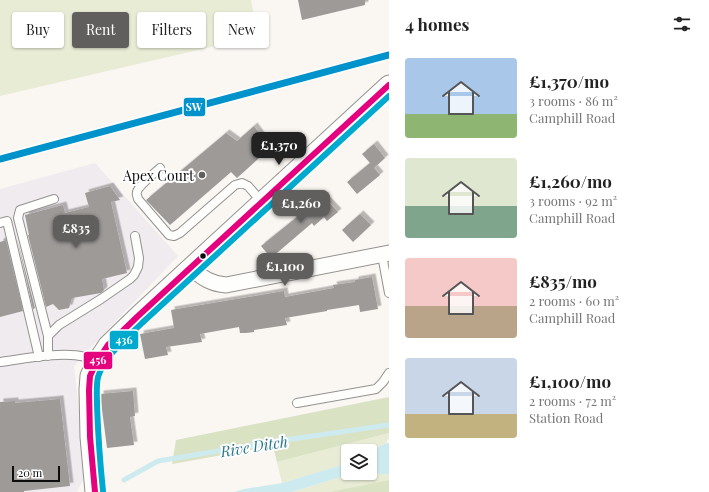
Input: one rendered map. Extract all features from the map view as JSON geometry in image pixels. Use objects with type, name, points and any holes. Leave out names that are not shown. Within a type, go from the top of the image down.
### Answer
[{"type":"street","points":[[94,492],[90,437],[89,385],[90,376],[96,363],[108,345],[389,85]]},
{"type":"street","points":[[190,268],[202,278],[217,284],[226,285],[386,254]]},
{"type":"lane","points":[[160,168],[140,187],[137,192],[137,196],[169,235],[174,236],[180,233],[235,185],[242,183],[248,186],[262,202]]},
{"type":"lane","points":[[48,356],[48,336],[18,218],[20,210],[54,199]]},
{"type":"lane","points":[[0,223],[7,221],[39,357]]},
{"type":"lane","points":[[48,336],[59,325],[101,299],[134,275],[138,267],[139,258],[134,236]]},
{"type":"lane","points":[[386,254],[389,293]]},
{"type":"lane","points":[[0,362],[48,356],[74,355],[88,358],[96,363]]},
{"type":"lane","points":[[297,403],[376,389],[389,373]]},
{"type":"shaded area","points":[[95,163],[178,256],[74,366],[86,473],[77,492],[0,492],[0,189]]},
{"type":"green space","points":[[0,0],[251,0],[253,12],[214,12],[214,46],[0,96]]},
{"type":"green space","points":[[389,397],[389,433],[347,444],[341,444],[341,445],[277,462],[273,446],[172,464],[176,440]]},
{"type":"green space","points":[[389,433],[389,438],[386,443],[377,448],[377,444],[347,444]]},
{"type":"green space","points":[[341,445],[341,465],[282,483],[277,462]]},
{"type":"green space","points":[[377,474],[389,474],[389,480],[329,492],[292,492],[341,477],[341,480],[377,480]]},
{"type":"green space","points":[[389,480],[389,492],[329,492]]},
{"type":"water","points":[[389,443],[389,474],[377,474],[377,448]]},
{"type":"water","points":[[341,465],[341,477],[292,492],[234,492],[282,483]]},
{"type":"building","points":[[298,0],[365,0],[365,5],[302,20]]},
{"type":"building","name":"Apex Court","points":[[254,126],[270,148],[237,178],[231,172],[170,225],[146,200],[226,133],[237,141]]},
{"type":"building","points":[[374,144],[385,158],[374,168],[380,175],[357,194],[347,182],[370,163],[362,154]]},
{"type":"building","points":[[110,186],[120,200],[111,202],[127,273],[102,279],[104,290],[101,293],[72,298],[69,308],[59,310],[53,304],[46,307],[28,235],[25,215],[63,205],[65,213],[89,207],[85,193]]},
{"type":"building","points":[[320,193],[338,212],[327,221],[324,217],[314,226],[312,223],[271,258],[261,246],[302,213],[298,209],[308,200],[310,202]]},
{"type":"building","points":[[360,214],[371,225],[353,242],[342,230]]},
{"type":"building","points":[[17,238],[35,308],[33,309]]},
{"type":"building","points":[[6,240],[23,311],[0,317],[0,242]]},
{"type":"building","points":[[372,277],[378,309],[360,312],[359,305],[285,318],[287,325],[254,330],[254,332],[240,333],[239,327],[200,334],[202,342],[166,347],[168,355],[145,359],[140,334],[174,328],[171,310],[284,291],[285,297],[334,288],[333,285],[355,282],[355,280]]},
{"type":"building","points":[[133,391],[135,416],[130,417],[134,445],[107,448],[100,394]]},
{"type":"building","points":[[60,399],[70,486],[24,492],[0,492],[0,402],[15,401],[15,403]]},
{"type":"waterway","name":"Rive Ditch","points":[[124,480],[158,461],[278,441],[389,425]]},
{"type":"transit line","name":"SW","points":[[0,159],[389,55]]},
{"type":"transit line","name":"456","points":[[95,492],[90,437],[90,376],[96,363],[108,345],[389,85]]},
{"type":"transit line","name":"436","points":[[103,491],[97,387],[101,369],[111,354],[142,323],[389,96]]},
{"type":"place","name":"Apex Court","points":[[202,175]]}]
